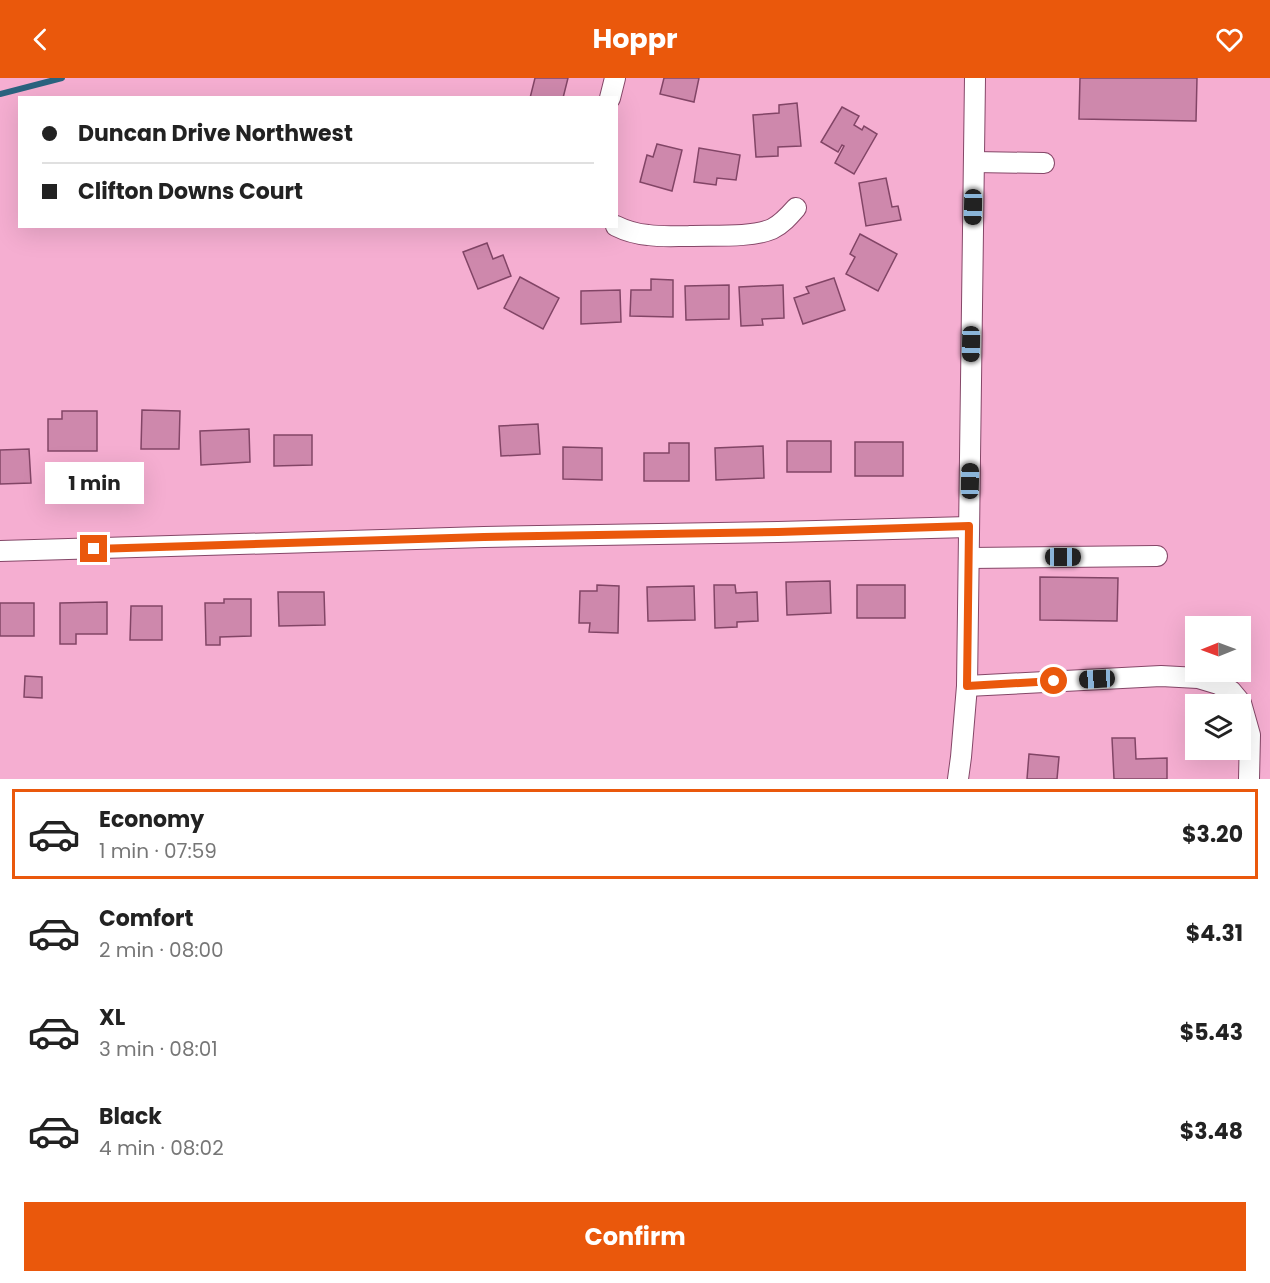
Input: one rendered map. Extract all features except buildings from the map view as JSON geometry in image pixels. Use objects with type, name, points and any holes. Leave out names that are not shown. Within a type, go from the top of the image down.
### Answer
[{"type":"street","points":[[610,96],[615,78]]},
{"type":"street","points":[[958,779],[967,686],[975,78]]},
{"type":"street","points":[[974,162],[1044,163]]},
{"type":"street","points":[[618,227],[648,235],[663,236],[754,233],[771,229],[783,222],[796,208]]},
{"type":"street","points":[[0,551],[969,526]]},
{"type":"street","points":[[969,558],[1157,556]]},
{"type":"street","points":[[967,686],[1161,676],[1198,678],[1218,684],[1231,691],[1241,703],[1250,735],[1249,779]]},
{"type":"waterway","points":[[0,94],[62,78]]},
{"type":"route","points":[[94,549],[969,526],[967,686],[1054,681]]}]
